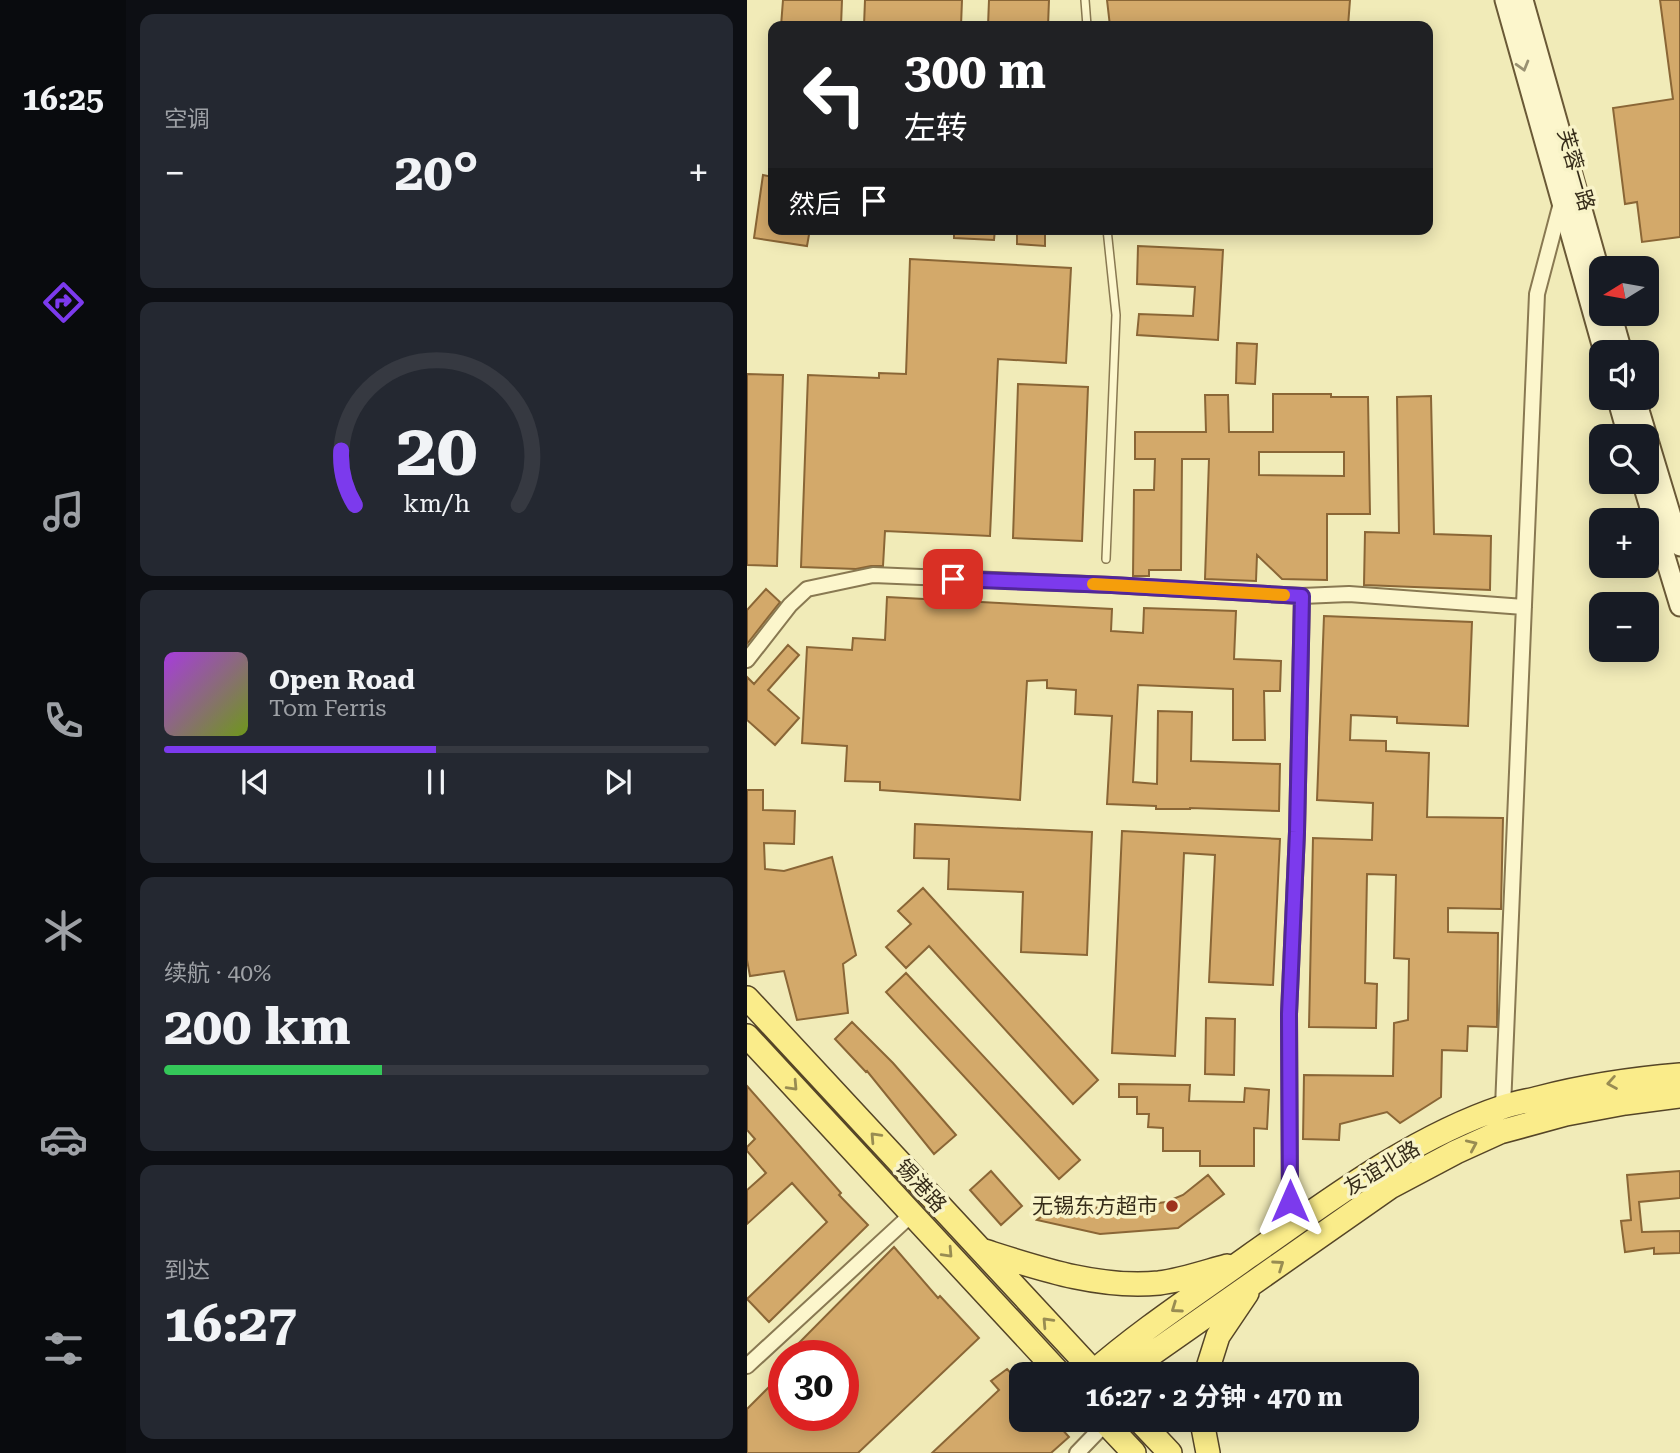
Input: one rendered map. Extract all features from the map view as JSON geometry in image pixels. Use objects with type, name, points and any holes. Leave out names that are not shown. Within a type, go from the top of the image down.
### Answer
[{"type":"main road","name":"锡港路","points":[[747,998],[1083,1362]]},
{"type":"main road","name":"锡港路","points":[[747,1036],[1049,1362]]},
{"type":"main road","name":"友谊北路","points":[[1106,1362],[1151,1325],[1328,1201],[1398,1156],[1456,1126],[1503,1107],[1575,1089],[1640,1078],[1680,1075]]},
{"type":"main road","name":"友谊北路","points":[[1140,1362],[1390,1187],[1456,1152],[1500,1132],[1566,1114],[1625,1103],[1680,1097]]},
{"type":"main road","points":[[980,1250],[1046,1270],[1110,1284],[1159,1283],[1243,1261]]},
{"type":"main road","points":[[1210,1362],[1218,1336],[1253,1283]]},
{"type":"main road","points":[[1114,1432],[1134,1453]]},
{"type":"main road","points":[[1150,1432],[1170,1453]]},
{"type":"main road","points":[[1204,1432],[1208,1453]]},
{"type":"street","name":"芙蓉一路","points":[[1505,0],[1601,340]]},
{"type":"street","name":"芙蓉一路","points":[[1523,0],[1595,256]]},
{"type":"street","points":[[1503,1107],[1537,294],[1570,167]]},
{"type":"street","points":[[1639,410],[1680,546]]},
{"type":"street","points":[[1646,494],[1680,606]]},
{"type":"street","points":[[747,660],[790,605],[807,589],[873,575],[1302,596],[1349,594],[1524,607]]},
{"type":"street","points":[[1290,1228],[1289,1014],[1297,832],[1302,596]]},
{"type":"street","points":[[747,1366],[912,1214]]},
{"type":"street","points":[[1077,1453],[1095,1432]]},
{"type":"lane","points":[[1085,0],[1087,21]]},
{"type":"lane","points":[[1106,559],[1116,315],[1108,235]]},
{"type":"building","points":[[783,0],[842,0],[841,21],[781,21]]},
{"type":"building","points":[[865,0],[962,0],[961,21],[864,21]]},
{"type":"building","points":[[989,0],[1049,0],[1048,21],[988,21]]},
{"type":"building","points":[[1107,0],[1350,0],[1348,21],[1109,21]]},
{"type":"building","points":[[1660,0],[1680,0],[1680,237],[1642,242],[1637,202],[1625,204],[1613,108],[1673,99]]},
{"type":"building","points":[[763,175],[768,176],[768,235],[809,235],[807,246],[754,238]]},
{"type":"building","points":[[954,235],[994,235],[994,240],[954,238]]},
{"type":"building","points":[[1017,235],[1045,235],[1045,246],[1017,244]]},
{"type":"building","points":[[1138,246],[1223,250],[1218,340],[1137,335],[1139,314],[1193,316],[1195,287],[1137,284]]},
{"type":"building","points":[[910,259],[1071,268],[1066,363],[998,359],[990,536],[885,531],[883,566],[856,569],[801,567],[808,375],[879,378],[879,373],[906,374]]},
{"type":"building","points":[[1237,343],[1257,344],[1255,384],[1236,383]]},
{"type":"building","points":[[747,374],[783,375],[777,566],[747,565]]},
{"type":"building","points":[[1018,384],[1088,387],[1082,541],[1013,538]]},
{"type":"building","points":[[1273,394],[1368,397],[1370,514],[1327,514],[1327,580],[1282,579],[1257,555],[1256,581],[1205,579],[1209,459],[1182,459],[1181,570],[1149,570],[1149,576],[1133,576],[1134,490],[1154,490],[1155,459],[1135,459],[1135,432],[1206,432],[1205,395],[1228,395],[1229,432],[1273,432]],"holes":[[[1259,452],[1344,452],[1344,476],[1259,475]]]},
{"type":"building","points":[[1431,396],[1434,534],[1491,536],[1490,590],[1364,585],[1365,532],[1399,533],[1397,397]]},
{"type":"building","points":[[766,589],[780,602],[747,644],[747,610]]},
{"type":"building","points":[[887,597],[1112,609],[1111,631],[1143,633],[1144,608],[1236,611],[1234,659],[1281,661],[1280,691],[1264,691],[1265,740],[1233,740],[1233,689],[1138,685],[1133,782],[1157,784],[1158,711],[1192,712],[1191,761],[1280,764],[1279,811],[1156,809],[1156,806],[1107,804],[1112,716],[1075,714],[1076,690],[1047,688],[1047,680],[1027,681],[1020,800],[880,790],[880,782],[845,781],[847,746],[802,743],[807,647],[852,650],[853,638],[885,640]]},
{"type":"building","points":[[1324,616],[1472,622],[1468,726],[1397,723],[1397,717],[1351,715],[1350,740],[1386,741],[1386,751],[1429,753],[1427,817],[1503,818],[1501,909],[1448,908],[1448,932],[1498,933],[1497,1027],[1468,1026],[1467,1051],[1442,1050],[1441,1097],[1400,1123],[1387,1112],[1340,1124],[1339,1140],[1303,1139],[1304,1075],[1393,1076],[1394,1023],[1408,1020],[1409,959],[1394,958],[1396,875],[1367,874],[1365,983],[1377,984],[1376,1028],[1309,1027],[1313,838],[1372,840],[1373,803],[1317,800]]},
{"type":"building","points":[[788,645],[799,655],[768,690],[799,718],[775,745],[747,720],[747,677],[754,684]]},
{"type":"building","points":[[747,790],[763,790],[763,810],[795,811],[794,844],[764,843],[765,869],[784,871],[832,857],[856,955],[843,964],[848,1013],[797,1020],[784,971],[750,976],[747,960]]},
{"type":"building","points":[[915,824],[1092,832],[1087,955],[1021,952],[1023,892],[948,889],[949,859],[914,858]]},
{"type":"building","points":[[1122,831],[1280,839],[1273,985],[1209,982],[1215,855],[1184,853],[1175,1056],[1112,1053]]},
{"type":"building","points":[[923,888],[1098,1080],[1073,1104],[929,946],[906,968],[886,947],[911,924],[898,911]]},
{"type":"building","points":[[906,973],[1080,1160],[1059,1179],[886,992]]},
{"type":"building","points":[[1206,1018],[1235,1019],[1234,1075],[1205,1074]]},
{"type":"building","points":[[852,1022],[893,1063],[956,1135],[934,1154],[867,1071],[835,1039]]},
{"type":"building","points":[[1119,1084],[1190,1085],[1189,1101],[1244,1102],[1245,1088],[1269,1090],[1267,1129],[1254,1128],[1254,1166],[1200,1166],[1200,1151],[1163,1151],[1163,1128],[1148,1127],[1149,1114],[1137,1114],[1137,1097],[1119,1097]]},
{"type":"building","points":[[747,1086],[841,1193],[839,1195],[868,1225],[769,1322],[747,1299],[827,1222],[792,1183],[747,1224],[747,1190],[766,1173],[747,1151],[747,1147],[755,1139],[747,1130]]},
{"type":"building","points":[[991,1171],[1022,1206],[1001,1225],[970,1190]]},
{"type":"building","points":[[1680,1171],[1680,1198],[1639,1202],[1642,1232],[1680,1231],[1680,1253],[1654,1254],[1654,1248],[1625,1252],[1621,1221],[1631,1220],[1627,1175]]},
{"type":"building","name":"无锡东方超市","points":[[1208,1175],[1224,1194],[1178,1228],[1100,1234],[1037,1220],[1063,1199],[1106,1210],[1166,1202],[1183,1195]]},
{"type":"building","points":[[894,1247],[938,1298],[940,1296],[979,1338],[858,1453],[747,1453],[747,1409],[768,1388],[768,1431],[859,1431],[859,1340],[802,1340]]},
{"type":"building","points":[[1007,1369],[1009,1371],[1009,1432],[1065,1432],[1069,1437],[1051,1453],[932,1453],[999,1390],[991,1381]]},
{"type":"slow traffic","points":[[1093,584],[1284,595]]},
{"type":"place","name":"无锡东方超市","points":[[1172,1206]]},
{"type":"route","points":[[953,579],[1302,596],[1297,832],[1289,1014],[1290,1201]]}]
